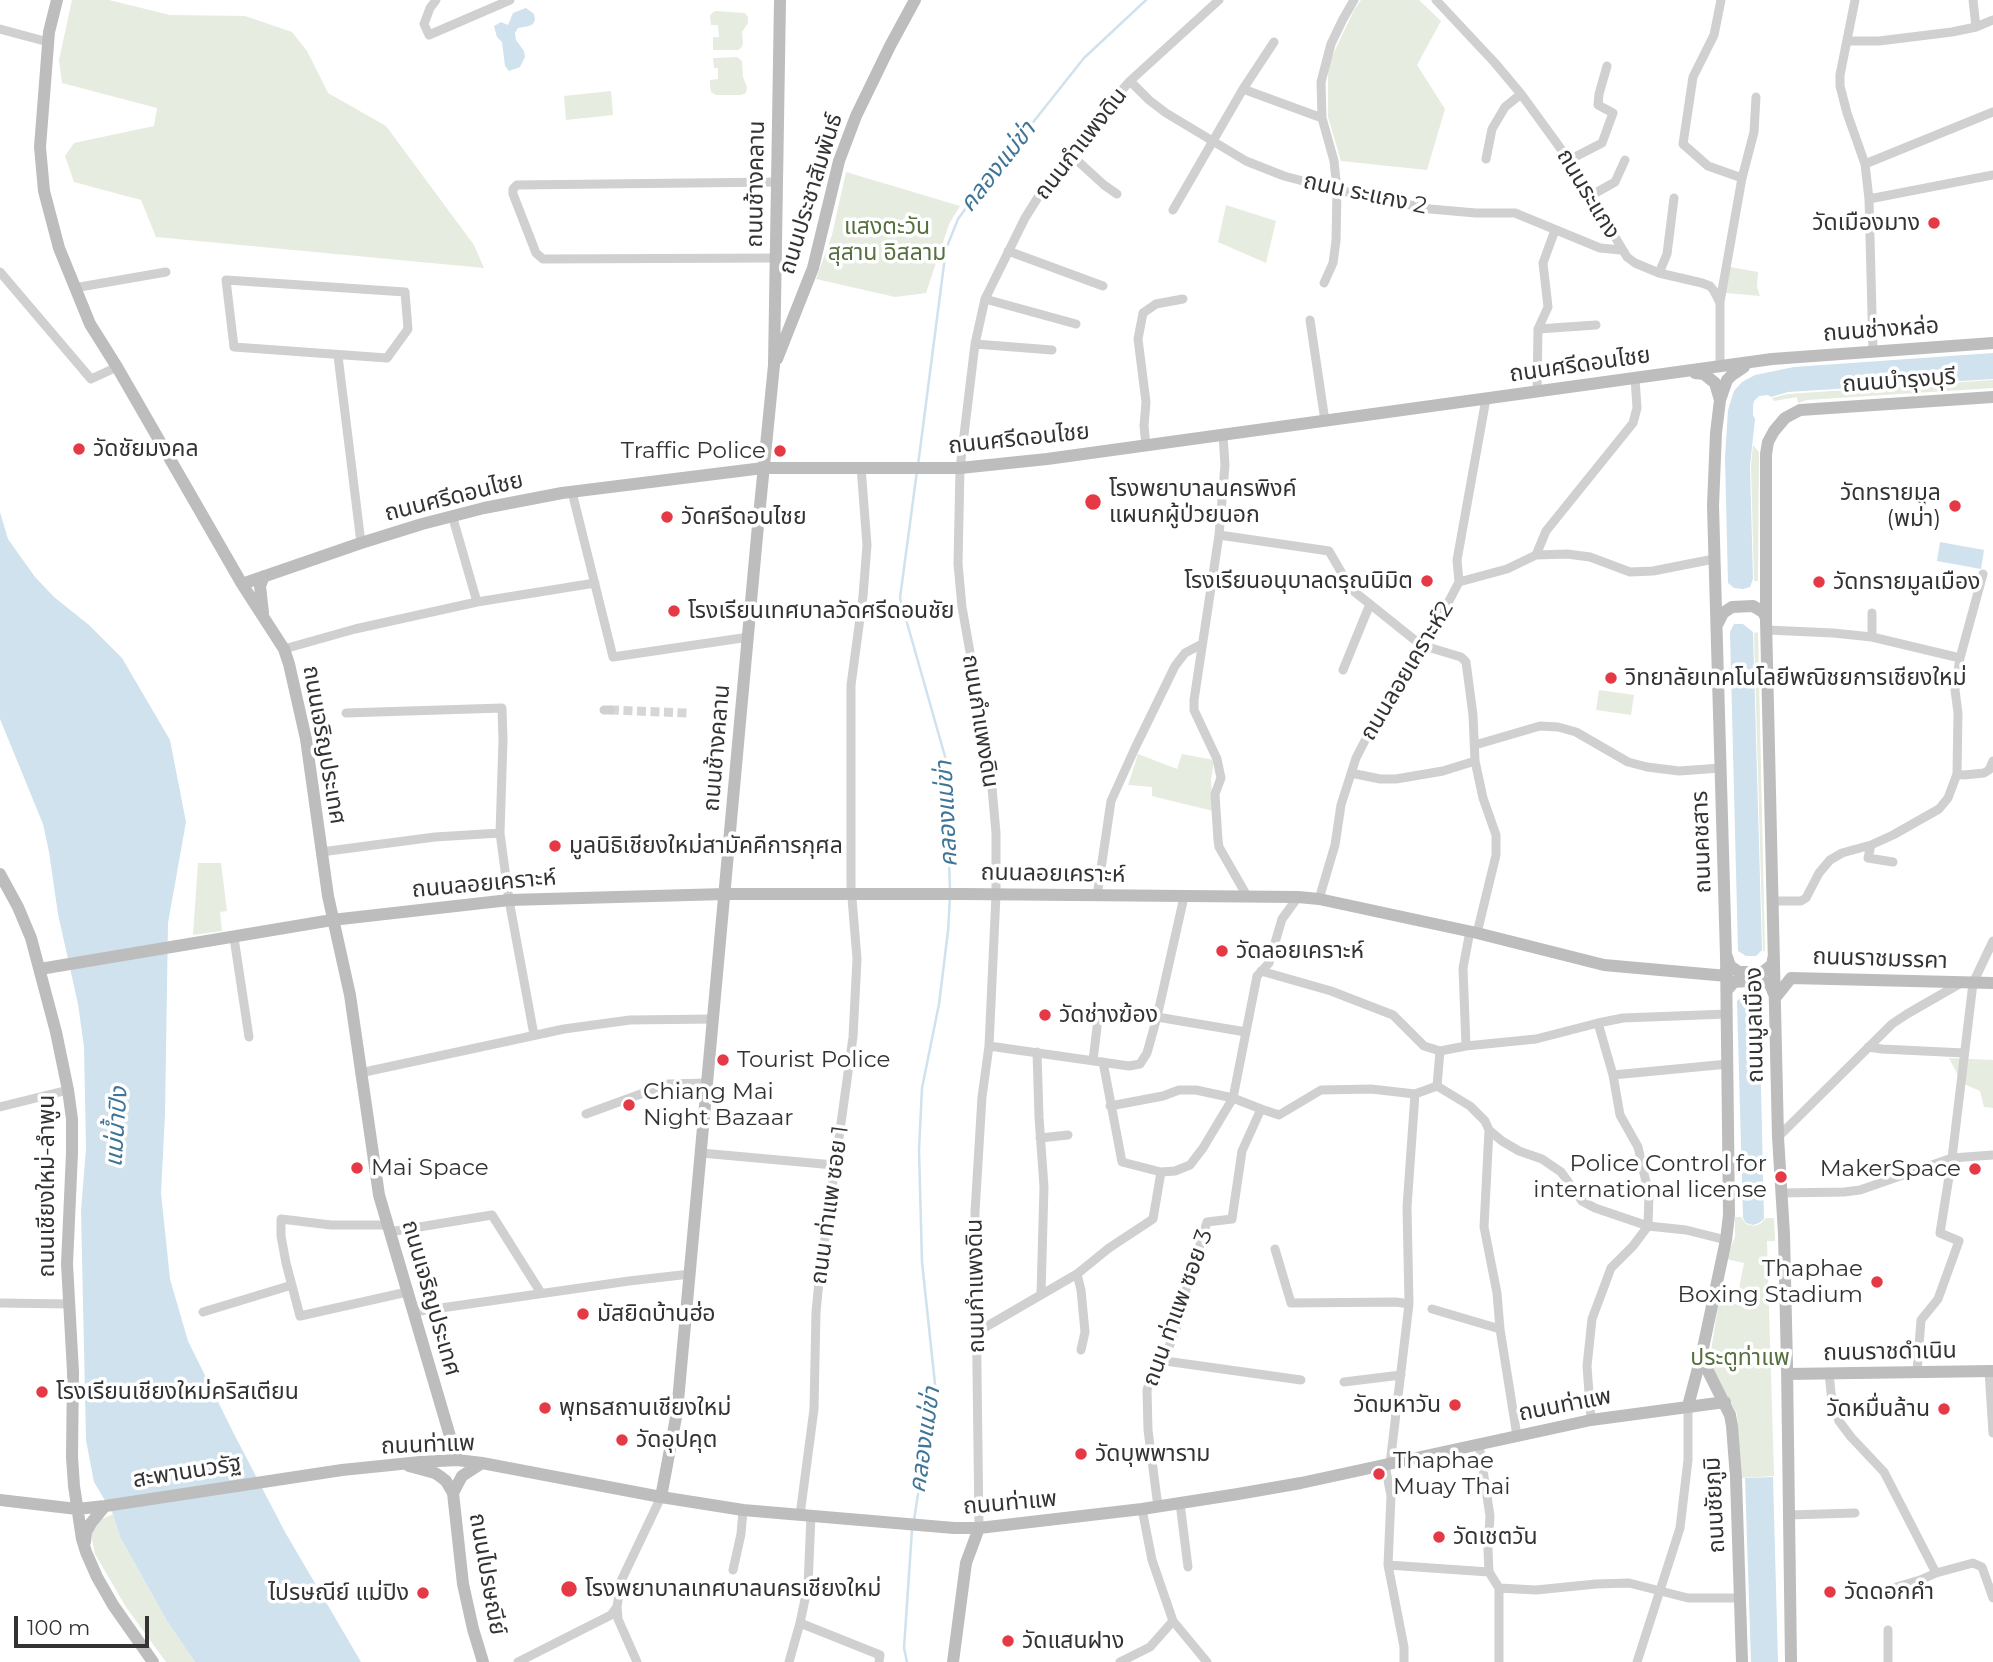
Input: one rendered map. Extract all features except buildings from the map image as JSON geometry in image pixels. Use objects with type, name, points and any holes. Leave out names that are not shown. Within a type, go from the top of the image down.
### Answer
[{"type":"street","name":"ถนนเจริญประเทศ","points":[[57,0],[50,22],[40,147],[44,191],[58,248],[90,324],[242,584],[284,649],[302,713],[332,920],[350,995],[374,1167],[388,1229],[457,1460]]},
{"type":"street","points":[[436,0],[424,24],[429,35],[510,0]]},
{"type":"street","name":"ถนนช้างคลาน","points":[[661,1497],[677,1412],[774,365],[780,0]]},
{"type":"street","name":"ถนนประชาสัมพันธ์","points":[[774,365],[813,268],[839,161],[856,116],[915,0]]},
{"type":"street","name":"ถนนกำแพงดิน","points":[[979,1528],[975,1212],[982,1097],[989,1046],[996,833],[990,765],[962,607],[958,564],[960,468],[975,344],[985,299],[1025,218],[1052,175],[1130,81],[1219,0]]},
{"type":"street","points":[[1324,283],[1333,263],[1337,190],[1334,162],[1321,118],[1321,82],[1331,44],[1354,0]]},
{"type":"street","name":"ถนนระแกง","points":[[1436,0],[1521,94],[1569,160],[1627,257],[1660,273],[1710,286],[1720,303]]},
{"type":"street","points":[[1721,0],[1714,36],[1693,77],[1683,144],[1708,166],[1742,178]]},
{"type":"street","points":[[1855,0],[1840,86],[1865,164],[1869,199],[1874,352]]},
{"type":"street","points":[[1973,0],[1976,27]]},
{"type":"street","points":[[1847,40],[1879,41],[1952,32],[1993,20]]},
{"type":"street","points":[[0,29],[48,42]]},
{"type":"street","points":[[1173,210],[1242,89],[1274,42]]},
{"type":"street","points":[[1569,160],[1602,143],[1613,113],[1598,105],[1607,66]]},
{"type":"street","name":"ถนน ระแกง 2","points":[[1130,81],[1166,113],[1246,161],[1284,176],[1430,209],[1515,213],[1600,248],[1621,250]]},
{"type":"street","points":[[1242,89],[1321,118]]},
{"type":"street","points":[[1486,159],[1492,129],[1506,107],[1521,94]]},
{"type":"street","points":[[1720,367],[1720,303],[1742,178],[1754,132],[1756,97]]},
{"type":"street","points":[[1865,164],[1993,111]]},
{"type":"street","points":[[1069,153],[1117,194]]},
{"type":"street","points":[[1590,196],[1615,181],[1625,160]]},
{"type":"street","points":[[1869,199],[1993,174]]},
{"type":"street","points":[[776,258],[543,259],[536,253],[513,189],[517,185],[777,183]]},
{"type":"street","points":[[1660,273],[1667,254],[1674,198]]},
{"type":"street","points":[[1537,392],[1538,329],[1548,307],[1543,263],[1555,230]]},
{"type":"street","points":[[1008,251],[1103,286]]},
{"type":"street","points":[[0,272],[91,379],[117,367]]},
{"type":"street","points":[[74,288],[166,272]]},
{"type":"street","points":[[226,280],[405,292],[408,329],[387,358],[338,356],[234,347],[226,280]]},
{"type":"street","points":[[985,299],[1076,324]]},
{"type":"street","points":[[1146,446],[1146,402],[1138,339],[1143,313],[1156,304],[1183,299]]},
{"type":"street","points":[[1310,320],[1325,421]]},
{"type":"street","points":[[1538,329],[1596,325]]},
{"type":"street","name":"ถนนช่างหล่อ","points":[[1772,359],[1993,343]]},
{"type":"street","points":[[975,344],[1052,350]]},
{"type":"street","name":"ถนนศรีดอนไชย","points":[[338,356],[361,542]]},
{"type":"street","name":"ถนนศรีดอนไชย","points":[[242,584],[361,542],[452,516],[510,502],[572,492],[763,468],[960,468],[1047,460],[1772,359]]},
{"type":"street","name":"ถนนคชสาร","points":[[1702,1353],[1726,1240],[1730,1204],[1727,976],[1714,589],[1714,461],[1723,388],[1731,374],[1772,359]]},
{"type":"street","name":"ถนนศรีดอนไชย","points":[[1684,372],[1708,376],[1715,383],[1720,400]]},
{"type":"street","points":[[1536,555],[1546,531],[1633,423],[1637,408],[1635,379]]},
{"type":"street","name":"ถนนบำรุงบุรี","points":[[1808,408],[1993,397]]},
{"type":"street","name":"ถนนลอยเคราะห์2","points":[[1320,899],[1335,845],[1341,806],[1356,758],[1389,694],[1459,582],[1457,560],[1486,399]]},
{"type":"street","name":"ถนนมูลเมือง","points":[[1791,1662],[1787,1374],[1778,1137],[1765,470],[1768,442],[1774,431],[1785,418],[1808,408]]},
{"type":"street","points":[[1223,435],[1225,465],[1219,536],[1194,690],[1194,710],[1217,759],[1220,778],[1215,794],[1217,840],[1247,896]]},
{"type":"street","name":"ถนน ท่าแพ ซอย 1","points":[[789,1662],[808,1585],[805,1516],[814,1409],[816,1312],[853,1037],[857,959],[851,894],[851,685],[867,545],[861,467]]},
{"type":"street","points":[[572,492],[613,657],[749,637]]},
{"type":"street","points":[[452,516],[477,603]]},
{"type":"street","points":[[1219,536],[1329,551],[1351,589],[1421,645],[1461,657],[1466,662],[1473,715],[1475,761],[1483,798],[1496,835],[1494,865],[1463,968],[1466,1046]]},
{"type":"street","points":[[1459,582],[1507,569],[1536,555],[1567,554],[1590,558],[1630,572],[1653,571],[1714,559]]},
{"type":"street","points":[[1773,901],[1801,901],[1806,898],[1819,873],[1830,860],[1842,853],[1871,845],[1939,809],[1948,798],[1957,774],[1958,713],[1955,690],[1960,658],[1983,574]]},
{"type":"street","points":[[264,576],[260,586],[264,618]]},
{"type":"street","points":[[284,649],[355,629],[477,603],[595,583]]},
{"type":"street","points":[[1714,589],[1725,598],[1742,600],[1755,598],[1766,586]]},
{"type":"street","points":[[1343,670],[1370,604]]},
{"type":"street","points":[[1717,625],[1727,608],[1753,606],[1759,608],[1767,624],[1872,637],[1960,658]]},
{"type":"street","points":[[1872,613],[1872,637]]},
{"type":"street","points":[[1097,896],[1111,801],[1175,666],[1185,653],[1202,643]]},
{"type":"street","points":[[346,713],[502,708],[500,833],[509,900],[534,1035]]},
{"type":"street","points":[[1475,745],[1539,726],[1558,727],[1576,732],[1628,762],[1679,771],[1721,768]]},
{"type":"street","points":[[1351,773],[1380,779],[1396,779],[1443,771],[1475,761]]},
{"type":"street","points":[[1957,774],[1989,770],[1993,761]]},
{"type":"street","points":[[321,852],[435,837],[500,833]]},
{"type":"street","points":[[1871,845],[1868,858],[1894,863]]},
{"type":"street","name":"ถนนเชียงใหม่-ลำพูน","points":[[2,882],[18,907],[45,968],[72,1119],[68,1223],[69,1304],[73,1371],[72,1457],[77,1508],[86,1552],[97,1577],[153,1662]]},
{"type":"street","name":"ถนนลอยเคราะห์","points":[[45,968],[332,920],[509,900],[725,894],[964,894],[1276,896],[1320,899],[1473,932],[1604,965],[1727,976]]},
{"type":"street","points":[[1276,896],[1282,919]]},
{"type":"street","points":[[989,1046],[1129,1066],[1140,1064],[1147,1053],[1157,1017],[1184,897]]},
{"type":"street","points":[[1099,1010],[1098,1062],[1122,1162],[1161,1172],[1175,1171],[1190,1165],[1233,1098],[1257,976],[1269,963],[1282,919],[1297,897]]},
{"type":"street","points":[[234,938],[249,1037]]},
{"type":"street","points":[[1917,1372],[1921,1320],[1938,1298],[1959,1241],[1940,1233],[1964,1053],[1968,983],[1993,941]]},
{"type":"street","points":[[1726,956],[1730,966],[1738,972],[1763,972],[1773,964],[1774,956]]},
{"type":"street","points":[[1261,971],[1331,991],[1393,1015],[1424,1046],[1440,1051],[1536,1039],[1623,1018],[1727,1014]]},
{"type":"street","name":"ถนนราชมรรคา","points":[[1775,998],[1791,978],[1993,983]]},
{"type":"street","points":[[1727,990],[1734,982],[1761,980],[1770,984],[1775,998]]},
{"type":"street","points":[[1778,1137],[1892,1024],[1968,983]]},
{"type":"street","points":[[1157,1017],[1246,1032]]},
{"type":"street","points":[[360,1073],[534,1035],[630,1020],[714,1019]]},
{"type":"street","points":[[1591,1420],[1587,1366],[1592,1319],[1611,1268],[1633,1247],[1648,1226],[1649,1195],[1638,1147],[1620,1115],[1613,1075],[1598,1023]]},
{"type":"street","points":[[1868,1046],[1964,1053]]},
{"type":"street","points":[[1437,1086],[1440,1051]]},
{"type":"street","points":[[1037,1052],[1044,1187],[1041,1294]]},
{"type":"street","points":[[1613,1075],[1728,1064]]},
{"type":"street","points":[[586,1114],[668,1084],[708,1083]]},
{"type":"street","points":[[1110,1106],[1163,1096],[1179,1090],[1196,1090],[1233,1098],[1279,1115],[1321,1090],[1371,1089],[1415,1094],[1437,1086]]},
{"type":"street","points":[[1437,1086],[1469,1106],[1485,1121],[1489,1130],[1483,1227],[1497,1293],[1517,1436]]},
{"type":"street","points":[[0,1107],[68,1090]]},
{"type":"street","points":[[1404,1662],[1404,1647],[1388,1564],[1391,1496],[1387,1464],[1409,1304],[1407,1207],[1415,1094]]},
{"type":"street","name":"ถนน ท่าแพ ซอย 3","points":[[1158,1507],[1146,1405],[1151,1373],[1158,1360],[1167,1352],[1176,1329],[1207,1223],[1232,1219],[1242,1150],[1261,1109]]},
{"type":"street","points":[[1489,1130],[1519,1151],[1542,1159],[1561,1172],[1582,1201],[1595,1208],[1648,1226],[1686,1230],[1726,1240]]},
{"type":"street","points":[[1040,1138],[1068,1135]]},
{"type":"street","points":[[701,1153],[835,1166]]},
{"type":"street","points":[[1781,1193],[1860,1190],[1951,1158],[1993,1156]]},
{"type":"street","points":[[977,1332],[1076,1274],[1153,1219],[1161,1172]]},
{"type":"street","points":[[407,1292],[300,1316],[281,1236],[281,1219],[388,1229],[492,1215],[541,1293]]},
{"type":"street","points":[[1275,1249],[1291,1303],[1409,1304]]},
{"type":"street","points":[[412,1312],[629,1280],[690,1274]]},
{"type":"street","points":[[1076,1274],[1081,1290],[1085,1332],[1081,1350]]},
{"type":"street","points":[[203,1312],[292,1285]]},
{"type":"street","points":[[0,1303],[69,1304]]},
{"type":"street","points":[[1432,1309],[1500,1329]]},
{"type":"street","points":[[1637,1662],[1680,1528],[1688,1460],[1688,1406],[1702,1353]]},
{"type":"street","name":"ถนนชัยภูมิ","points":[[1702,1353],[1706,1367],[1725,1402],[1732,1426],[1742,1662]]},
{"type":"street","points":[[1158,1360],[1301,1380]]},
{"type":"street","points":[[1991,1371],[1993,1433]]},
{"type":"street","name":"ถนนราชดำเนิน","points":[[1787,1374],[1991,1371]]},
{"type":"street","points":[[1829,1373],[1832,1402],[1839,1421],[1884,1472],[1936,1573]]},
{"type":"street","points":[[1344,1382],[1401,1375]]},
{"type":"street","name":"ถนนท่าแพ","points":[[276,1480],[342,1470],[457,1460],[743,1510],[979,1528],[1158,1507],[1301,1483],[1591,1420],[1725,1402]]},
{"type":"street","points":[[1479,1444],[1490,1516],[1489,1572],[1499,1588],[1499,1662]]},
{"type":"street","name":"ถนนไปรษณีย์","points":[[453,1493],[462,1476],[482,1463]]},
{"type":"street","name":"ถนนไปรษณีย์","points":[[402,1465],[435,1473],[446,1481],[453,1493],[463,1584],[483,1662]]},
{"type":"street","name":"สะพานนวรัฐ","points":[[0,1500],[77,1508],[105,1506],[276,1480]]},
{"type":"street","points":[[637,1662],[615,1614],[621,1581],[661,1497]]},
{"type":"street","points":[[1180,1503],[1188,1567]]},
{"type":"street","points":[[86,1552],[86,1532],[105,1506]]},
{"type":"street","points":[[1142,1509],[1152,1560],[1173,1621],[1207,1662]]},
{"type":"street","points":[[733,1570],[743,1510]]},
{"type":"street","points":[[1789,1515],[1855,1513]]},
{"type":"street","points":[[954,1528],[962,1542],[966,1563]]},
{"type":"street","points":[[953,1662],[966,1563],[979,1528]]},
{"type":"street","points":[[1883,1591],[1975,1563],[1982,1567],[1993,1598]]},
{"type":"street","points":[[1388,1564],[1489,1572]]},
{"type":"street","points":[[1499,1588],[1536,1590],[1629,1583],[1688,1598],[1740,1598]]},
{"type":"street","points":[[518,1662],[615,1614]]},
{"type":"street","points":[[1121,1662],[1150,1647],[1173,1621]]},
{"type":"street","points":[[800,1623],[880,1655],[880,1662]]},
{"type":"street","points":[[1888,1630],[1888,1662]]},
{"type":"green space","points":[[72,0],[109,0],[170,15],[245,16],[292,32],[307,51],[328,93],[386,126],[474,245],[484,268],[156,237],[141,200],[74,182],[65,156],[74,143],[154,126],[157,108],[62,83],[59,60]]},
{"type":"green space","points":[[1361,0],[1419,0],[1441,21],[1417,65],[1445,109],[1427,170],[1341,161],[1328,117],[1328,65]]},
{"type":"green space","points":[[715,11],[745,13],[748,17],[748,23],[742,32],[743,44],[738,50],[713,50],[713,37],[719,37],[718,25],[711,25],[710,16]]},
{"type":"green space","points":[[737,57],[742,61],[746,93],[716,95],[711,92],[710,80],[718,79],[718,68],[714,68],[713,58]]},
{"type":"green space","points":[[611,91],[613,115],[566,120],[564,96]]},
{"type":"green space","name":"แสงตะวัน สุสาน อิสลาม","points":[[846,172],[960,206],[949,224],[926,293],[895,297],[816,279],[832,235]]},
{"type":"green space","points":[[1226,205],[1276,221],[1266,263],[1218,242]]},
{"type":"green space","points":[[1730,267],[1758,272],[1757,287],[1760,296],[1726,293]]},
{"type":"green space","points":[[1993,380],[1993,388],[1807,400],[1798,403],[1797,397],[1774,401],[1772,398],[1788,394]]},
{"type":"green space","points":[[1753,445],[1759,452],[1758,581],[1754,581],[1751,466]]},
{"type":"green space","points":[[1758,632],[1765,951],[1754,633]]},
{"type":"green space","points":[[1599,690],[1634,695],[1631,715],[1596,710]]},
{"type":"green space","points":[[1138,754],[1177,769],[1182,754],[1214,760],[1211,780],[1213,811],[1152,796],[1152,787],[1128,785]]},
{"type":"green space","points":[[198,863],[221,863],[227,911],[220,912],[222,931],[193,935]]},
{"type":"green space","points":[[1949,1058],[1993,1060],[1993,1108],[1984,1107],[1980,1091],[1962,1083]]},
{"type":"green space","name":"ประตูท่าแพ","points":[[1735,1217],[1741,1217],[1746,1224],[1754,1226],[1766,1218],[1774,1218],[1775,1241],[1767,1241],[1774,1476],[1741,1478],[1737,1414],[1712,1368],[1710,1357],[1719,1301],[1736,1304],[1744,1263],[1726,1259],[1735,1237]]},
{"type":"green space","points":[[113,1514],[120,1537],[167,1621],[195,1662],[166,1662],[126,1607],[95,1554],[89,1525]]},
{"type":"water","points":[[526,8],[534,14],[535,20],[529,26],[518,28],[515,33],[525,57],[520,67],[509,71],[505,66],[502,42],[497,37],[494,26],[501,22],[508,25],[513,13]]},
{"type":"water","points":[[1993,353],[1993,379],[1759,396],[1753,406],[1755,419],[1750,466],[1753,579],[1750,587],[1743,589],[1734,588],[1728,583],[1725,458],[1728,410],[1734,391],[1742,382],[1755,375],[1794,367]]},
{"type":"water","name":"แม่น้ำปิง","points":[[0,512],[8,539],[35,577],[122,658],[170,740],[186,822],[168,923],[161,1193],[170,1279],[188,1341],[234,1434],[285,1532],[361,1662],[195,1662],[167,1621],[120,1537],[113,1514],[94,1482],[86,1440],[81,1211],[86,1148],[84,1047],[43,824],[0,719]]},
{"type":"water","points":[[1940,542],[1984,550],[1981,569],[1937,561]]},
{"type":"water","points":[[1734,624],[1743,624],[1753,632],[1762,950],[1756,956],[1746,956],[1738,951],[1730,632]]},
{"type":"water","points":[[1748,994],[1759,1000],[1764,1219],[1753,1225],[1746,1223],[1743,1218],[1737,1001]]},
{"type":"water","points":[[1773,1477],[1778,1662],[1751,1662],[1745,1478]]},
{"type":"waterway","name":"คลองแม่ข่า","points":[[918,465],[946,249],[958,219],[1084,58],[1146,0]]},
{"type":"waterway","name":"คลองแม่ข่า","points":[[917,471],[900,598],[946,760],[950,891]]},
{"type":"waterway","name":"คลองแม่ข่า","points":[[914,1520],[935,1384],[922,1262],[919,1150],[922,1088],[939,1004],[950,898]]},
{"type":"waterway","name":"คลองแม่ข่า","points":[[907,1662],[904,1648],[912,1530]]},
{"type":"tunnel","points":[[610,710],[687,713]]},
{"type":"place","name":"วัดเมืองมาง","points":[[1934,223]]},
{"type":"place","name":"วัดชัยมงคล","points":[[79,449]]},
{"type":"place","name":"Traffic Police","points":[[780,451]]},
{"type":"place","name":"โรงพยาบาลนครพิงค์ แผนกผู้ป่วยนอก","points":[[1093,502]]},
{"type":"place","name":"วัดทรายมูล (พม่า)","points":[[1955,506]]},
{"type":"place","name":"วัดศรีดอนไชย","points":[[667,517]]},
{"type":"place","name":"โรงเรียนอนุบาลดรุณนิมิต","points":[[1427,581]]},
{"type":"place","name":"วัดทรายมูลเมือง","points":[[1819,582]]},
{"type":"place","name":"โรงเรียนเทศบาลวัดศรีดอนชัย","points":[[674,611]]},
{"type":"place","name":"วิทยาลัยเทคโนโลยีพณิชยการเชียงใหม่","points":[[1611,678]]},
{"type":"place","name":"มูลนิธิเชียงใหม่สามัคคีการกุศล","points":[[555,846]]},
{"type":"place","name":"วัดลอยเคราะห์","points":[[1222,951]]},
{"type":"place","name":"วัดช่างฆ้อง","points":[[1045,1015]]},
{"type":"place","name":"Tourist Police","points":[[723,1060]]},
{"type":"place","name":"Chiang Mai Night Bazaar","points":[[629,1105]]},
{"type":"place","name":"Mai Space","points":[[357,1168]]},
{"type":"place","name":"MakerSpace","points":[[1975,1169]]},
{"type":"place","name":"Police Control for international license","points":[[1781,1177]]},
{"type":"place","name":"Thaphae Boxing Stadium","points":[[1877,1282]]},
{"type":"place","name":"มัสยิดบ้านฮ่อ","points":[[583,1314]]},
{"type":"place","name":"โรงเรียนเชียงใหม่คริสเตียน","points":[[42,1392]]},
{"type":"place","name":"วัดมหาวัน","points":[[1455,1405]]},
{"type":"place","name":"พุทธสถานเชียงใหม่","points":[[545,1408]]},
{"type":"place","name":"วัดหมื่นล้าน","points":[[1944,1409]]},
{"type":"place","name":"วัดอุปคุต","points":[[622,1440]]},
{"type":"place","name":"วัดบุพพาราม","points":[[1081,1454]]},
{"type":"place","name":"Thaphae Muay Thai","points":[[1379,1474]]},
{"type":"place","name":"วัดเชตวัน","points":[[1439,1537]]},
{"type":"place","name":"โรงพยาบาลเทศบาลนครเชียงใหม่","points":[[569,1589]]},
{"type":"place","name":"วัดดอกคำ","points":[[1830,1592]]},
{"type":"place","name":"ไปรษณีย์ แม่ปิง","points":[[423,1593]]},
{"type":"place","name":"วัดแสนฝาง","points":[[1008,1641]]}]
